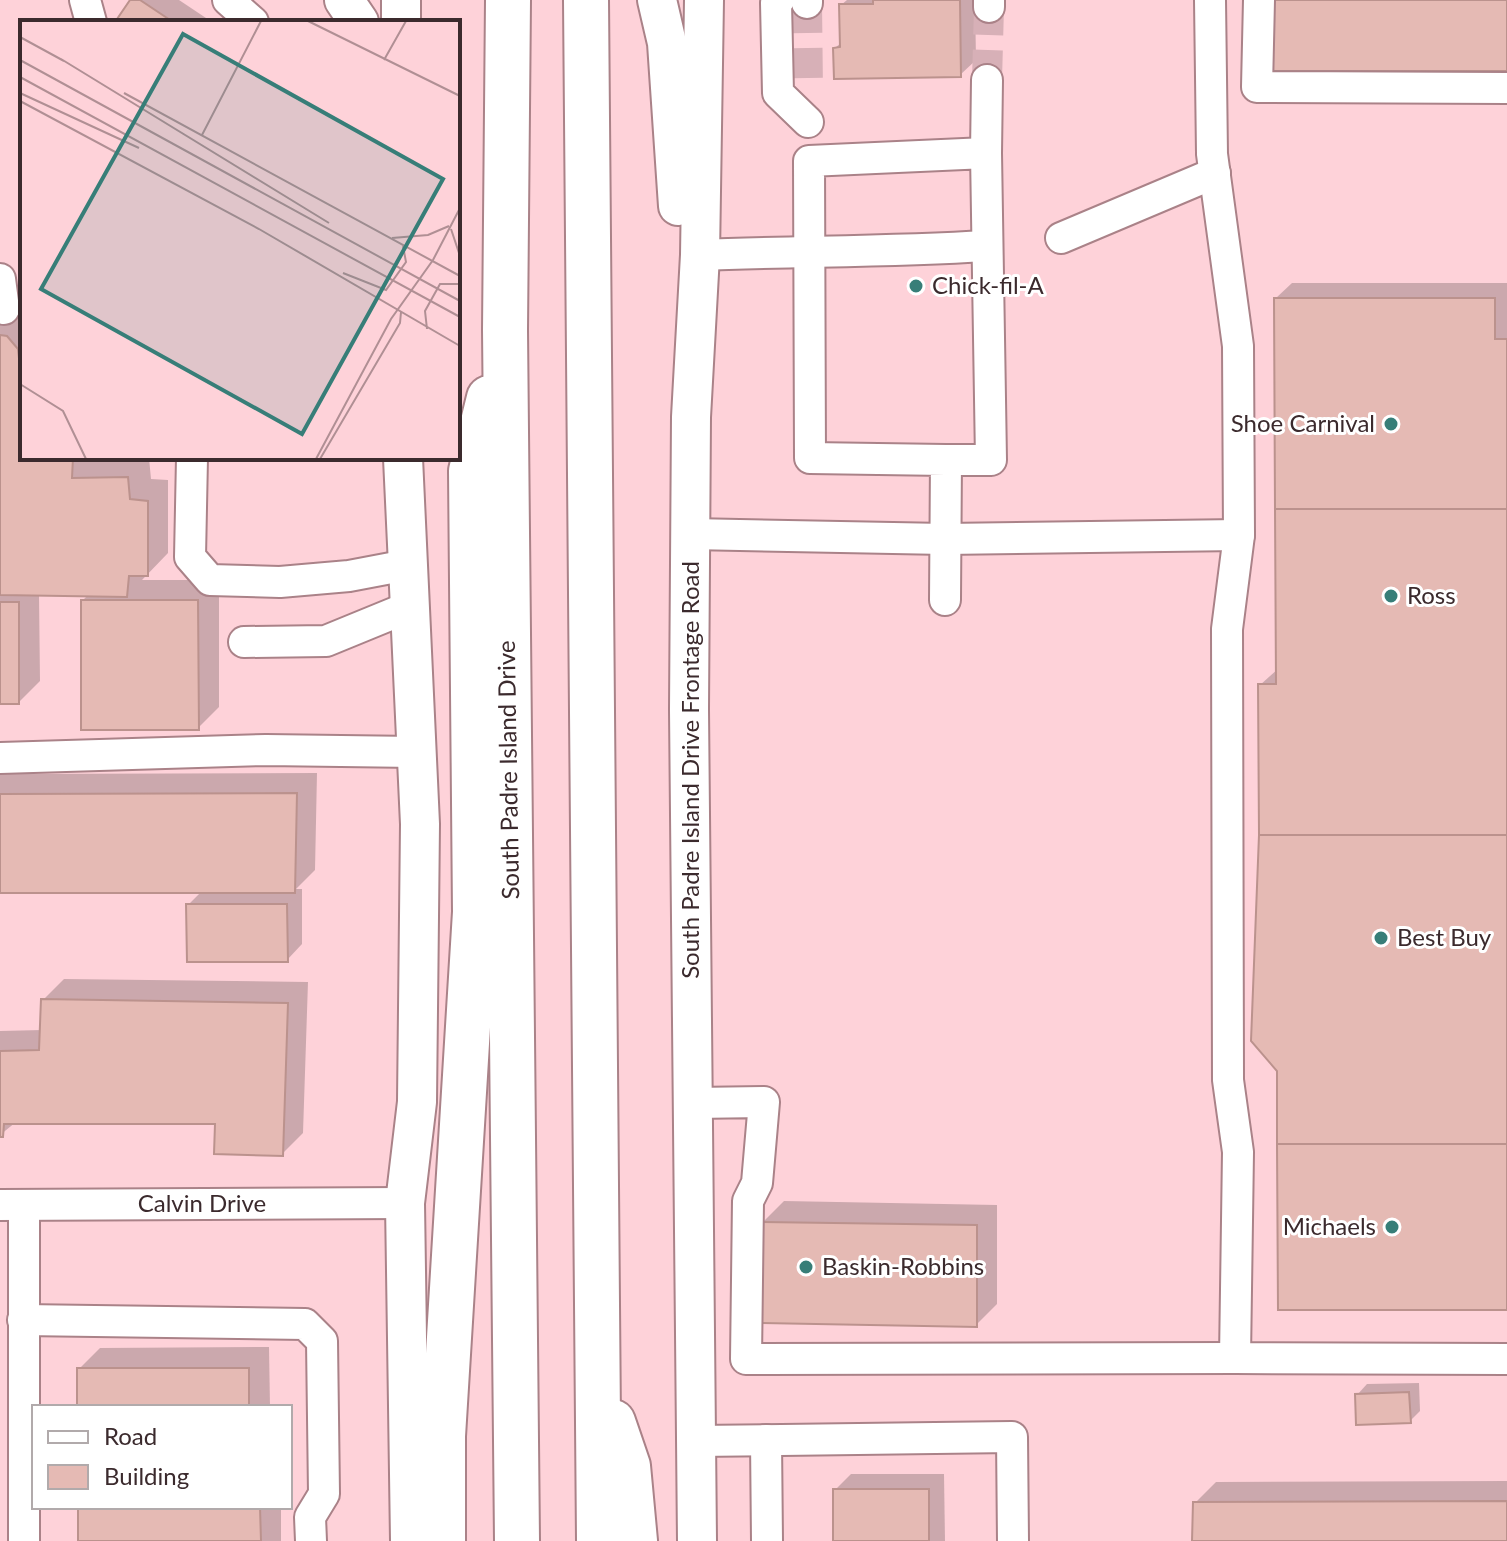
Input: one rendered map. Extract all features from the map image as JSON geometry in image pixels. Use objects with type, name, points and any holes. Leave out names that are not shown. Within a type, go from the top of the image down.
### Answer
[{"type":"highway","points":[[586,16],[599,1541]]},
{"type":"highway","name":"South Padre Island Drive","points":[[508,19],[505,330],[517,1541]]},
{"type":"highway","points":[[443,1541],[443,1436],[475,912],[471,471],[505,330]]},
{"type":"highway","points":[[598,1378],[628,1466],[635,1541]]},
{"type":"main road","points":[[344,0],[358,20]]},
{"type":"main road","points":[[657,0],[667,43],[691,417]]},
{"type":"main road","name":"South Padre Island Drive Frontage Road","points":[[697,1541],[689,710],[691,417],[700,255],[704,0]]},
{"type":"main road","points":[[403,460],[420,824],[417,1102],[405,1203],[410,1541]]},
{"type":"street","points":[[85,0],[90,20]]},
{"type":"street","points":[[228,0],[251,20]]},
{"type":"street","points":[[1210,0],[1215,173],[1238,346],[1239,535],[1227,629],[1228,1080],[1238,1152],[1235,1358]]},
{"type":"street","points":[[1259,0],[1257,87],[1507,88]]},
{"type":"street","points":[[798,1],[776,3],[778,93],[808,122]]},
{"type":"street","points":[[808,91],[810,458],[991,460],[986,246],[987,80]]},
{"type":"street","points":[[809,161],[986,153]]},
{"type":"street","points":[[1061,238],[1215,173]]},
{"type":"street","points":[[700,255],[808,250],[904,251],[986,246]]},
{"type":"street","points":[[0,279],[9,309]]},
{"type":"street","points":[[192,460],[190,557],[210,580],[280,582],[349,576],[407,565]]},
{"type":"street","points":[[945,600],[946,460]]},
{"type":"street","points":[[691,534],[945,539],[1239,535]]},
{"type":"street","points":[[244,642],[326,641],[409,607]]},
{"type":"street","points":[[0,758],[266,750],[416,752]]},
{"type":"street","points":[[693,1103],[764,1102],[757,1183],[748,1201],[746,1359]]},
{"type":"street","name":"Calvin Drive","points":[[12,1205],[405,1203]]},
{"type":"street","points":[[12,1205],[23,1320],[24,1541]]},
{"type":"street","points":[[23,1320],[305,1324],[322,1341],[324,1494],[310,1517],[311,1541]]},
{"type":"street","points":[[695,1359],[1507,1359]]},
{"type":"street","points":[[696,1441],[1012,1437],[1013,1541]]},
{"type":"street","points":[[766,1440],[767,1541]]},
{"type":"building","points":[[130,0],[140,0],[170,20],[116,20]]},
{"type":"building","points":[[873,0],[960,0],[961,77],[834,79],[833,48],[840,47],[839,4],[873,4]]},
{"type":"building","points":[[1273,0],[1507,0],[1507,71],[1273,71]]},
{"type":"building","name":"Shoe Carnival","points":[[1274,298],[1495,298],[1495,339],[1507,339],[1507,509],[1275,509]]},
{"type":"building","points":[[0,335],[7,336],[18,349],[20,460],[73,460],[72,478],[128,477],[130,499],[148,501],[148,576],[129,576],[127,597],[0,595]]},
{"type":"building","name":"Ross","points":[[1275,509],[1507,509],[1507,835],[1259,835],[1258,684],[1276,684]]},
{"type":"building","points":[[81,600],[198,600],[199,730],[81,730]]},
{"type":"building","points":[[0,602],[19,602],[19,704],[0,704]]},
{"type":"building","points":[[297,793],[295,893],[0,893],[0,794]]},
{"type":"building","name":"Best Buy","points":[[1259,835],[1507,835],[1507,1144],[1277,1144],[1277,1071],[1251,1041]]},
{"type":"building","points":[[186,904],[287,904],[288,962],[187,962]]},
{"type":"building","points":[[41,999],[288,1003],[283,1156],[214,1154],[215,1124],[4,1124],[3,1137],[0,1137],[0,1051],[39,1050]]},
{"type":"building","name":"Michaels","points":[[1277,1144],[1507,1144],[1507,1310],[1278,1310]]},
{"type":"building","points":[[761,1222],[977,1225],[977,1327],[760,1323]]},
{"type":"building","points":[[77,1368],[249,1368],[249,1405],[77,1405]]},
{"type":"building","points":[[1409,1392],[1411,1423],[1356,1425],[1355,1394]]},
{"type":"building","points":[[833,1489],[929,1489],[929,1541],[833,1541]]},
{"type":"building","points":[[1507,1501],[1507,1541],[1192,1541],[1193,1502]]},
{"type":"building","points":[[78,1509],[260,1509],[261,1541],[78,1541]]},
{"type":"tunnel","points":[[807,3],[808,91]]},
{"type":"tunnel","points":[[987,80],[989,7]]},
{"type":"place","name":"Chick-fil-A","points":[[916,286]]},
{"type":"place","name":"Shoe Carnival","points":[[1391,424]]},
{"type":"place","name":"Ross","points":[[1391,596]]},
{"type":"place","name":"Best Buy","points":[[1381,938]]},
{"type":"place","name":"Michaels","points":[[1392,1227]]},
{"type":"place","name":"Baskin-Robbins","points":[[806,1267]]}]
